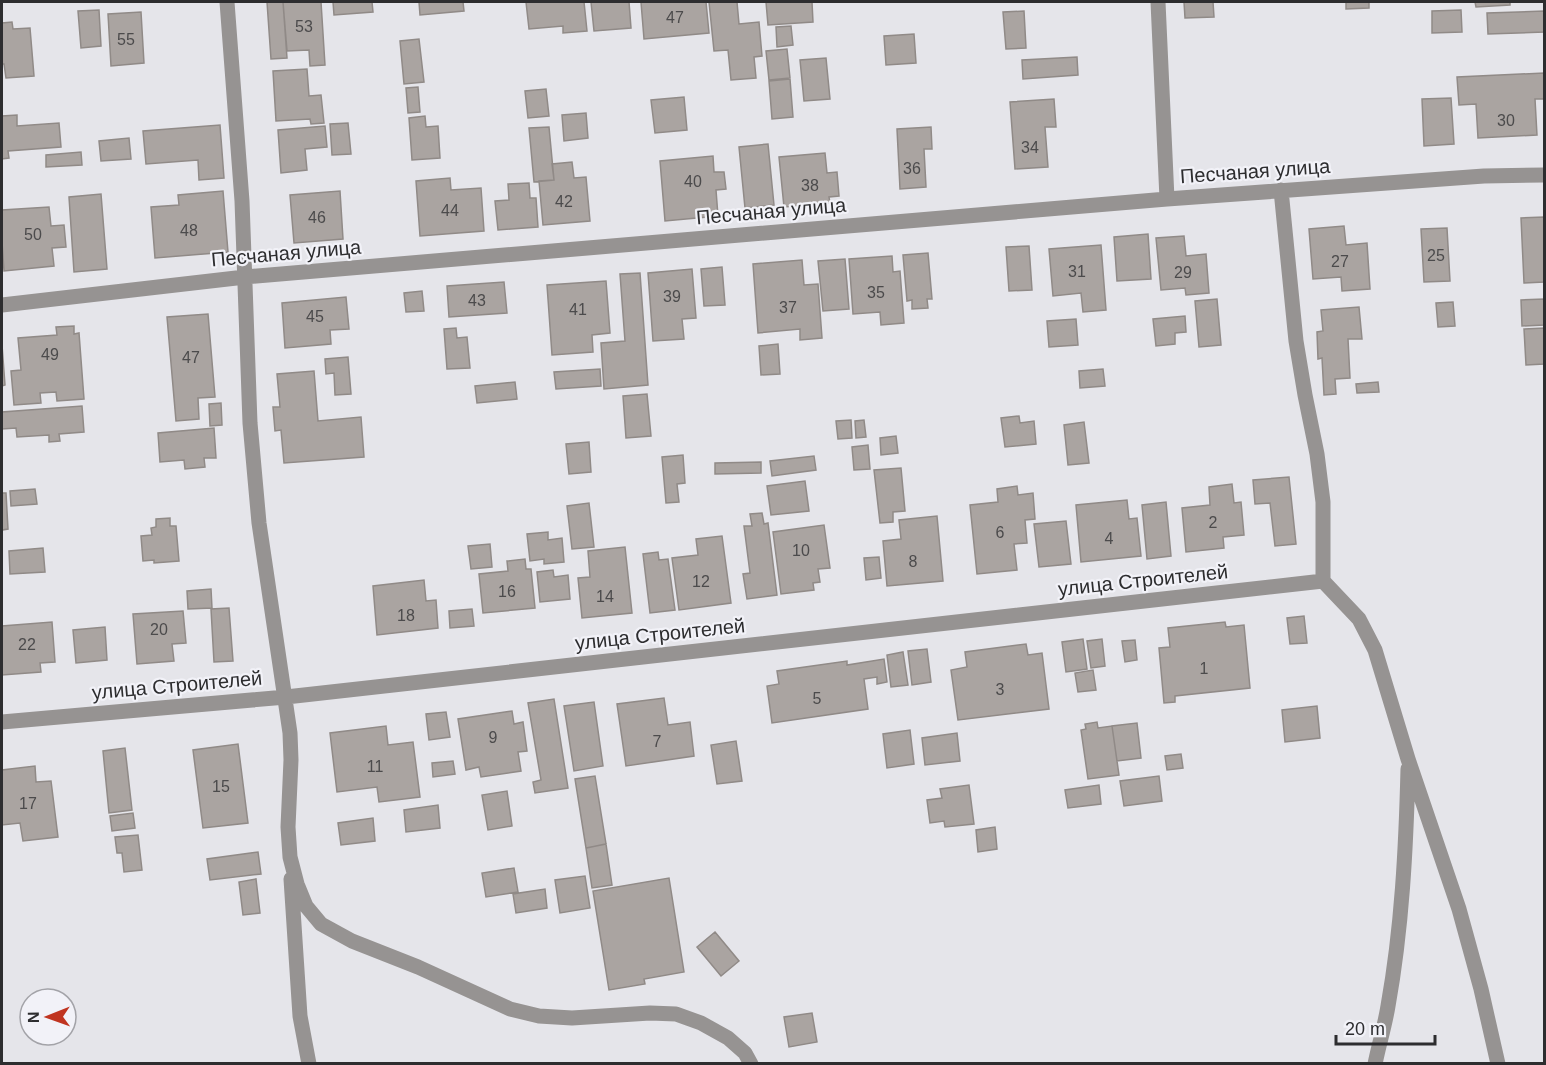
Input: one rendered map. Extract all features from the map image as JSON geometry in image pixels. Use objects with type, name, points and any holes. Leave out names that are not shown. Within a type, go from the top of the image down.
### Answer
[{"type":"street","points":[[227,2],[242,201],[250,423],[259,523],[290,733],[288,827],[300,1016],[309,1064]]},
{"type":"street","points":[[1158,2],[1167,199]]},
{"type":"street","name":"Песчаная улица","points":[[2,304],[245,277],[1167,199],[1484,176],[1545,175]]},
{"type":"street","points":[[1281,190],[1296,341],[1317,454],[1323,502],[1323,581],[1359,619],[1375,650],[1408,759],[1459,909],[1481,989],[1498,1064]]},
{"type":"street","name":"улица Строителей","points":[[2,722],[286,697],[1323,581]]},
{"type":"street","points":[[1375,1064],[1388,1007],[1395,959],[1406,849],[1408,759]]},
{"type":"street","points":[[290,857],[306,906],[321,924],[352,941],[418,967],[510,1009],[539,1016],[572,1018],[650,1013],[676,1014],[701,1023],[728,1038],[745,1053],[751,1064]]},
{"type":"building","points":[[267,2],[283,2],[287,58],[271,59]]},
{"type":"building","points":[[283,2],[321,2],[325,65],[310,66],[309,50],[287,51]]},
{"type":"building","points":[[333,2],[372,2],[373,12],[334,15]]},
{"type":"building","points":[[419,2],[463,2],[464,11],[420,15]]},
{"type":"building","points":[[526,2],[584,2],[587,31],[563,33],[563,26],[529,29]]},
{"type":"building","points":[[591,2],[629,2],[631,28],[594,31]]},
{"type":"building","points":[[641,2],[706,2],[709,33],[644,39]]},
{"type":"building","points":[[709,2],[737,2],[739,24],[759,22],[762,56],[754,57],[756,78],[731,80],[728,50],[714,51]]},
{"type":"building","points":[[766,2],[812,2],[813,22],[768,25]]},
{"type":"building","points":[[1184,2],[1213,2],[1214,17],[1185,18]]},
{"type":"building","points":[[1346,2],[1369,2],[1369,8],[1346,9]]},
{"type":"building","points":[[1475,2],[1510,2],[1510,5],[1476,7]]},
{"type":"building","points":[[99,10],[101,46],[81,48],[78,11]]},
{"type":"building","points":[[1461,10],[1462,32],[1432,33],[1432,11]]},
{"type":"building","points":[[1024,11],[1026,48],[1006,49],[1003,12]]},
{"type":"building","points":[[1544,11],[1544,32],[1488,34],[1487,13]]},
{"type":"building","points":[[141,12],[144,63],[111,66],[108,14]]},
{"type":"building","points":[[12,22],[13,29],[30,28],[34,76],[6,78],[4,64],[2,64],[2,23]]},
{"type":"building","points":[[791,26],[793,45],[777,47],[776,27]]},
{"type":"building","points":[[914,34],[916,63],[886,65],[884,36]]},
{"type":"building","points":[[419,39],[424,82],[404,84],[400,41]]},
{"type":"building","points":[[787,49],[790,78],[769,80],[766,51]]},
{"type":"building","points":[[1077,57],[1078,75],[1023,79],[1022,60]]},
{"type":"building","points":[[826,58],[830,99],[804,101],[800,60]]},
{"type":"building","points":[[307,69],[309,96],[321,95],[324,123],[311,124],[310,119],[276,121],[273,71]]},
{"type":"building","points":[[1544,73],[1544,99],[1535,99],[1537,135],[1478,138],[1476,104],[1459,105],[1457,77]]},
{"type":"building","points":[[790,79],[793,117],[772,119],[769,81]]},
{"type":"building","points":[[418,87],[420,112],[408,113],[406,88]]},
{"type":"building","points":[[546,89],[549,116],[528,118],[525,91]]},
{"type":"building","points":[[684,97],[687,130],[655,133],[651,100]]},
{"type":"building","points":[[1451,98],[1454,144],[1424,146],[1422,99]]},
{"type":"building","points":[[1054,99],[1056,127],[1045,127],[1048,167],[1015,169],[1010,102]]},
{"type":"building","points":[[586,113],[588,138],[564,141],[562,115]]},
{"type":"building","points":[[17,115],[17,126],[59,123],[61,147],[8,151],[9,158],[2,159],[2,116]]},
{"type":"building","points":[[425,116],[426,127],[438,126],[440,158],[412,160],[409,118]]},
{"type":"building","points":[[348,123],[351,154],[332,155],[330,124]]},
{"type":"building","points":[[220,125],[224,178],[199,180],[198,160],[146,164],[143,131]]},
{"type":"building","points":[[325,126],[327,147],[305,149],[307,170],[281,173],[278,130]]},
{"type":"building","points":[[549,127],[554,180],[534,182],[529,128]]},
{"type":"building","points":[[931,127],[932,149],[924,149],[926,187],[900,189],[897,129]]},
{"type":"building","points":[[129,138],[131,159],[101,161],[99,141]]},
{"type":"building","points":[[768,144],[774,205],[745,208],[739,147]]},
{"type":"building","points":[[81,152],[82,165],[46,167],[46,155]]},
{"type":"building","points":[[825,153],[827,173],[837,172],[839,196],[829,197],[830,203],[784,207],[779,157]]},
{"type":"building","points":[[713,156],[714,172],[724,172],[726,189],[716,190],[718,216],[665,221],[660,161]]},
{"type":"building","points":[[572,162],[574,178],[586,177],[590,221],[543,225],[539,181],[554,180],[552,164]]},
{"type":"building","points":[[450,178],[451,190],[481,188],[484,231],[420,236],[416,181]]},
{"type":"building","points":[[529,183],[530,198],[536,198],[538,227],[498,230],[495,201],[509,200],[508,184]]},
{"type":"building","points":[[223,191],[228,252],[155,258],[151,207],[179,205],[178,195]]},
{"type":"building","points":[[340,191],[343,239],[294,243],[290,195]]},
{"type":"building","points":[[101,194],[107,269],[74,272],[69,197]]},
{"type":"building","points":[[49,207],[51,226],[64,225],[66,247],[52,248],[54,266],[4,271],[2,210]]},
{"type":"building","points":[[1544,217],[1544,282],[1524,283],[1521,218]]},
{"type":"building","points":[[1344,226],[1346,245],[1367,243],[1370,289],[1342,291],[1341,277],[1313,279],[1309,229]]},
{"type":"building","points":[[1447,228],[1450,281],[1424,282],[1421,229]]},
{"type":"building","points":[[1148,234],[1151,279],[1117,281],[1114,237]]},
{"type":"building","points":[[1184,236],[1186,256],[1206,254],[1209,293],[1186,295],[1185,288],[1161,290],[1156,238]]},
{"type":"building","points":[[1101,245],[1106,310],[1083,312],[1081,293],[1053,296],[1049,249]]},
{"type":"building","points":[[1029,246],[1032,290],[1009,291],[1006,247]]},
{"type":"building","points":[[928,253],[932,299],[927,299],[928,308],[912,309],[912,300],[907,301],[903,255]]},
{"type":"building","points":[[892,256],[893,272],[900,271],[904,323],[881,325],[880,312],[853,314],[849,259]]},
{"type":"building","points":[[845,259],[849,309],[823,311],[818,261]]},
{"type":"building","points":[[802,260],[804,285],[818,284],[822,338],[800,340],[800,329],[758,333],[753,264]]},
{"type":"building","points":[[722,267],[725,305],[704,306],[701,269]]},
{"type":"building","points":[[692,269],[696,318],[682,319],[684,339],[653,341],[648,273]]},
{"type":"building","points":[[640,273],[648,385],[604,389],[601,343],[625,341],[620,274]]},
{"type":"building","points":[[606,281],[610,333],[592,335],[593,352],[552,355],[547,285]]},
{"type":"building","points":[[504,282],[507,313],[449,317],[447,286]]},
{"type":"building","points":[[422,291],[424,311],[406,312],[404,293]]},
{"type":"building","points":[[346,297],[349,329],[330,330],[331,344],[285,348],[282,303]]},
{"type":"building","points":[[1217,299],[1221,345],[1199,347],[1195,301]]},
{"type":"building","points":[[1544,299],[1544,325],[1522,326],[1521,300]]},
{"type":"building","points":[[1453,302],[1455,326],[1438,327],[1436,303]]},
{"type":"building","points":[[1359,307],[1362,339],[1348,339],[1350,378],[1335,379],[1336,394],[1324,395],[1322,358],[1318,359],[1317,332],[1323,331],[1321,310]]},
{"type":"building","points":[[208,314],[215,397],[198,398],[199,419],[176,421],[167,317]]},
{"type":"building","points":[[1185,316],[1186,332],[1175,333],[1175,344],[1156,346],[1153,319]]},
{"type":"building","points":[[1076,319],[1078,345],[1049,347],[1047,321]]},
{"type":"building","points":[[74,326],[74,334],[79,333],[84,399],[57,401],[56,392],[40,393],[41,403],[14,405],[11,371],[21,370],[18,338],[57,335],[56,327]]},
{"type":"building","points":[[456,328],[457,338],[467,337],[470,368],[447,369],[444,329]]},
{"type":"building","points":[[1544,328],[1544,364],[1526,365],[1524,329]]},
{"type":"building","points":[[778,344],[780,374],[761,375],[759,346]]},
{"type":"building","points":[[2,345],[5,385],[2,386]]},
{"type":"building","points":[[348,357],[351,394],[335,395],[334,373],[326,374],[325,359]]},
{"type":"building","points":[[600,369],[601,386],[556,389],[554,372]]},
{"type":"building","points":[[1103,369],[1105,386],[1080,388],[1079,371]]},
{"type":"building","points":[[314,371],[318,421],[361,417],[364,457],[284,463],[281,430],[275,431],[273,407],[280,407],[277,374]]},
{"type":"building","points":[[515,382],[517,399],[477,403],[475,386]]},
{"type":"building","points":[[1378,382],[1379,392],[1357,393],[1356,384]]},
{"type":"building","points":[[647,394],[651,436],[626,438],[623,396]]},
{"type":"building","points":[[221,403],[222,425],[210,426],[209,404]]},
{"type":"building","points":[[82,406],[84,432],[59,434],[60,441],[49,442],[49,435],[17,437],[16,428],[2,429],[2,412]]},
{"type":"building","points":[[1019,416],[1020,423],[1034,421],[1036,444],[1005,447],[1001,418]]},
{"type":"building","points":[[851,420],[852,438],[838,439],[836,421]]},
{"type":"building","points":[[864,420],[866,437],[856,438],[855,421]]},
{"type":"building","points":[[1084,422],[1089,463],[1068,465],[1064,425]]},
{"type":"building","points":[[214,428],[216,458],[204,458],[205,467],[185,469],[184,460],[160,462],[158,433]]},
{"type":"building","points":[[896,436],[898,453],[881,455],[880,438]]},
{"type":"building","points":[[589,442],[591,472],[569,474],[566,444]]},
{"type":"building","points":[[868,445],[870,469],[854,470],[852,447]]},
{"type":"building","points":[[683,455],[685,483],[677,484],[679,502],[666,503],[662,457]]},
{"type":"building","points":[[814,456],[816,470],[772,476],[770,461]]},
{"type":"building","points":[[761,462],[761,473],[715,474],[715,463]]},
{"type":"building","points":[[901,468],[905,511],[893,512],[893,522],[880,523],[874,470]]},
{"type":"building","points":[[1289,477],[1296,544],[1275,546],[1270,503],[1255,504],[1253,480]]},
{"type":"building","points":[[805,481],[809,511],[771,515],[767,486]]},
{"type":"building","points":[[1232,484],[1234,503],[1241,502],[1244,535],[1223,537],[1224,548],[1186,552],[1182,508],[1210,505],[1209,487]]},
{"type":"building","points":[[1017,486],[1018,495],[1033,493],[1035,519],[1025,520],[1027,543],[1014,544],[1017,570],[977,574],[970,505],[998,502],[997,489]]},
{"type":"building","points":[[35,489],[37,504],[11,506],[10,491]]},
{"type":"building","points":[[2,493],[6,493],[8,529],[2,530]]},
{"type":"building","points":[[1127,500],[1129,519],[1137,518],[1141,556],[1081,562],[1076,505]]},
{"type":"building","points":[[1166,502],[1171,556],[1147,559],[1142,505]]},
{"type":"building","points":[[589,503],[594,547],[572,549],[567,506]]},
{"type":"building","points":[[762,513],[764,524],[768,523],[777,595],[747,599],[743,574],[750,573],[744,526],[752,526],[750,514]]},
{"type":"building","points":[[937,516],[943,581],[887,586],[883,541],[901,539],[899,520]]},
{"type":"building","points":[[170,518],[170,526],[176,526],[179,561],[154,563],[154,560],[143,561],[141,536],[152,535],[151,528],[156,527],[156,519]]},
{"type":"building","points":[[1066,521],[1071,564],[1039,567],[1034,524]]},
{"type":"building","points":[[824,525],[830,568],[818,569],[820,582],[813,583],[814,590],[781,594],[773,532]]},
{"type":"building","points":[[548,532],[548,540],[562,538],[564,562],[544,564],[544,559],[530,561],[527,534]]},
{"type":"building","points":[[722,536],[731,603],[679,610],[672,558],[698,555],[696,539]]},
{"type":"building","points":[[490,544],[492,567],[471,569],[468,546]]},
{"type":"building","points":[[625,547],[632,613],[582,618],[578,578],[590,577],[588,551]]},
{"type":"building","points":[[43,548],[45,572],[10,574],[9,551]]},
{"type":"building","points":[[658,552],[659,560],[668,559],[675,610],[650,613],[643,554]]},
{"type":"building","points":[[879,557],[881,578],[866,580],[864,558]]},
{"type":"building","points":[[525,559],[526,569],[531,569],[535,608],[483,613],[479,574],[508,571],[507,561]]},
{"type":"building","points":[[553,570],[554,577],[568,575],[570,599],[540,602],[537,572]]},
{"type":"building","points":[[424,580],[426,601],[436,600],[438,628],[377,635],[373,586]]},
{"type":"building","points":[[211,589],[212,608],[188,609],[187,591]]},
{"type":"building","points":[[229,608],[233,661],[214,662],[211,609]]},
{"type":"building","points":[[472,609],[474,626],[450,628],[449,611]]},
{"type":"building","points":[[183,611],[186,643],[172,644],[174,661],[137,664],[133,614]]},
{"type":"building","points":[[1304,616],[1307,643],[1290,644],[1287,618]]},
{"type":"building","points":[[52,622],[55,662],[40,663],[41,672],[2,675],[2,626]]},
{"type":"building","points":[[1225,622],[1226,627],[1244,625],[1250,688],[1175,696],[1175,702],[1164,703],[1159,648],[1170,647],[1168,628]]},
{"type":"building","points":[[105,627],[107,660],[76,663],[73,630]]},
{"type":"building","points":[[1083,639],[1087,669],[1066,672],[1062,642]]},
{"type":"building","points":[[1102,639],[1105,666],[1091,668],[1087,641]]},
{"type":"building","points":[[1135,640],[1137,660],[1125,662],[1122,641]]},
{"type":"building","points":[[1026,644],[1028,655],[1042,653],[1049,709],[958,720],[951,670],[967,667],[965,652]]},
{"type":"building","points":[[927,649],[931,682],[912,685],[908,651]]},
{"type":"building","points":[[903,652],[908,685],[891,687],[887,655]]},
{"type":"building","points":[[884,659],[887,682],[877,684],[877,677],[864,679],[868,709],[772,723],[767,686],[779,684],[777,671],[847,661],[847,665]]},
{"type":"building","points":[[1093,670],[1096,690],[1078,692],[1075,673]]},
{"type":"building","points":[[664,698],[668,725],[690,722],[694,756],[626,766],[617,704]]},
{"type":"building","points":[[554,699],[568,788],[535,793],[533,782],[541,780],[528,703]]},
{"type":"building","points":[[594,702],[603,766],[574,771],[564,706]]},
{"type":"building","points":[[1317,706],[1320,738],[1285,742],[1282,710]]},
{"type":"building","points":[[512,711],[514,724],[523,722],[527,751],[518,752],[521,771],[481,777],[479,767],[466,770],[458,719]]},
{"type":"building","points":[[446,712],[450,737],[429,740],[426,714]]},
{"type":"building","points":[[1097,722],[1098,728],[1112,726],[1119,775],[1088,779],[1081,730],[1086,729],[1085,724]]},
{"type":"building","points":[[1137,723],[1141,758],[1117,761],[1112,726]]},
{"type":"building","points":[[386,726],[388,745],[413,742],[420,797],[379,802],[377,787],[337,792],[330,733]]},
{"type":"building","points":[[910,730],[914,764],[887,768],[883,734]]},
{"type":"building","points":[[957,733],[960,761],[925,765],[922,738]]},
{"type":"building","points":[[736,741],[742,781],[717,784],[711,745]]},
{"type":"building","points":[[238,744],[248,823],[203,828],[193,750]]},
{"type":"building","points":[[125,748],[132,810],[109,813],[103,751]]},
{"type":"building","points":[[1181,754],[1183,768],[1167,770],[1165,756]]},
{"type":"building","points":[[453,761],[455,774],[433,777],[432,763]]},
{"type":"building","points":[[35,766],[36,782],[51,781],[58,837],[23,841],[20,823],[2,825],[2,770]]},
{"type":"building","points":[[595,776],[606,844],[586,848],[575,779]]},
{"type":"building","points":[[1159,776],[1162,801],[1124,806],[1120,781]]},
{"type":"building","points":[[969,785],[974,824],[945,827],[944,821],[930,823],[927,800],[942,798],[940,789]]},
{"type":"building","points":[[1099,785],[1101,804],[1068,808],[1065,790]]},
{"type":"building","points":[[507,791],[512,826],[488,830],[482,795]]},
{"type":"building","points":[[438,805],[440,828],[406,832],[404,810]]},
{"type":"building","points":[[133,813],[135,828],[112,831],[110,816]]},
{"type":"building","points":[[373,818],[375,841],[341,845],[338,823]]},
{"type":"building","points":[[995,827],[997,849],[978,852],[976,830]]},
{"type":"building","points":[[138,835],[142,870],[124,872],[122,853],[117,853],[115,837]]},
{"type":"building","points":[[606,844],[612,885],[592,888],[586,848]]},
{"type":"building","points":[[258,852],[261,874],[210,880],[207,859]]},
{"type":"building","points":[[514,868],[518,892],[486,897],[482,873]]},
{"type":"building","points":[[585,876],[590,908],[560,913],[555,880]]},
{"type":"building","points":[[669,878],[684,972],[644,979],[645,984],[609,990],[593,891]]},
{"type":"building","points":[[256,879],[260,913],[243,915],[239,882]]},
{"type":"building","points":[[545,889],[547,908],[516,913],[513,894]]},
{"type":"building","points":[[715,932],[739,961],[721,976],[697,947]]},
{"type":"building","points":[[812,1013],[817,1042],[789,1047],[784,1017]]}]
